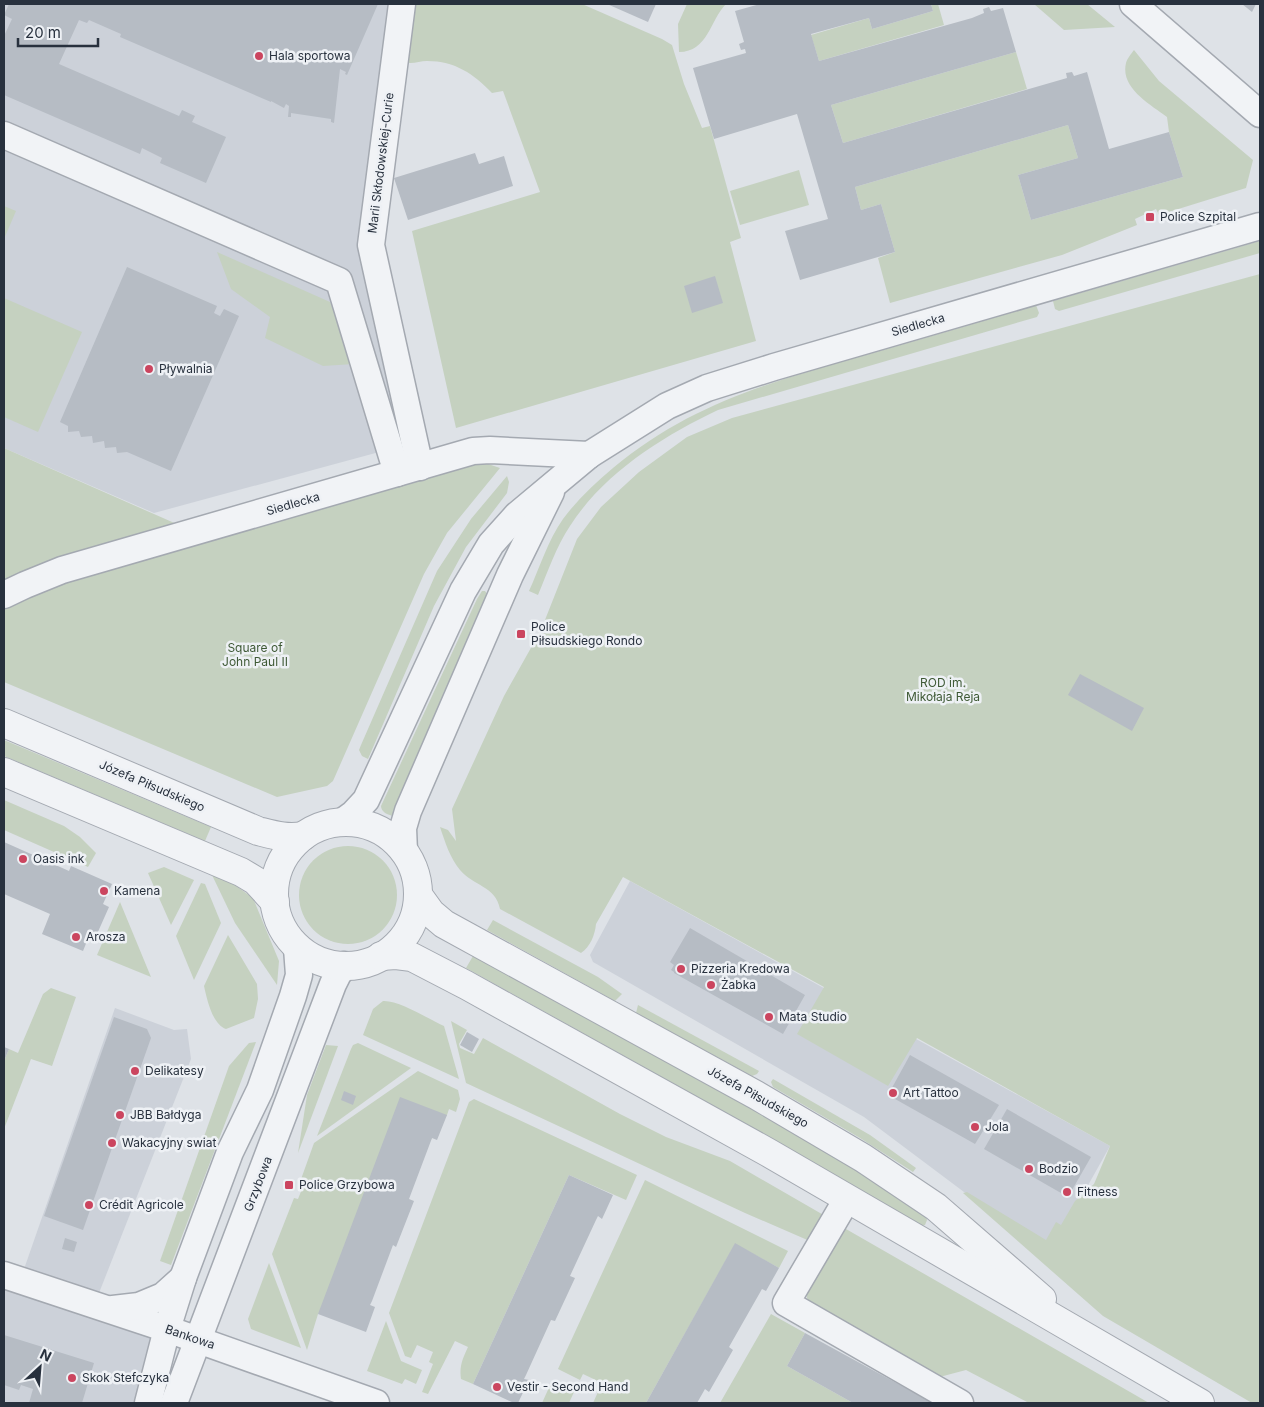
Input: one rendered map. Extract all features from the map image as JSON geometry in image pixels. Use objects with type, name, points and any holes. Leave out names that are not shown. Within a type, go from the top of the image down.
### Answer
[{"type":"street","name":"Marii Skłodowskiej-Curie","points":[[402,4],[371,245],[408,470]]},
{"type":"street","points":[[1133,4],[1260,114]]},
{"type":"street","points":[[4,135],[339,281],[408,470]]},
{"type":"street","name":"Siedlecka","points":[[342,822],[354,814],[366,800],[463,591],[492,544],[517,514],[589,455],[667,406],[707,388],[1260,226]]},
{"type":"street","name":"Siedlecka","points":[[4,595],[25,584],[62,570],[473,451],[490,450],[589,455]]},
{"type":"street","name":"Siedlecka","points":[[404,852],[403,828],[408,811],[510,575],[556,482]]},
{"type":"street","name":"Józefa Piłsudskiego","points":[[4,723],[258,830],[280,837],[292,838],[303,836]]},
{"type":"street","points":[[4,772],[241,872],[256,881],[275,902]]},
{"type":"street","points":[[342,822],[361,824],[380,831],[397,844],[404,852],[416,879],[418,895],[416,912],[408,930],[396,945],[381,956],[364,963],[345,965],[326,963],[315,959],[297,948],[281,924],[275,902],[275,883],[280,866],[290,850],[303,836],[321,827],[342,822]]},
{"type":"street","name":"Józefa Piłsudskiego","points":[[418,895],[430,913],[444,924],[756,1095],[887,1173],[936,1207],[1078,1332]]},
{"type":"street","points":[[148,1403],[167,1329],[183,1278],[230,1152],[260,1090],[293,996],[299,974],[297,948]]},
{"type":"street","name":"Józefa Piłsudskiego","points":[[381,956],[412,957],[429,964],[681,1104],[1200,1403]]},
{"type":"street","name":"Grzybowa","points":[[174,1403],[330,992],[338,974],[345,965]]},
{"type":"street","points":[[846,1199],[786,1303],[960,1403]]},
{"type":"street","name":"Bankowa","points":[[4,1275],[112,1310],[376,1403]]},
{"type":"street","points":[[112,1310],[139,1306],[163,1296],[183,1278]]},
{"type":"shaded area","points":[[4,4],[392,4],[361,244],[405,445],[154,513],[4,448]]},
{"type":"shaded area","points":[[630,881],[1110,1146],[1054,1246],[968,1195],[864,1117],[593,962],[590,955]]},
{"type":"shaded area","points":[[115,1008],[174,1030],[187,1029],[191,1059],[99,1293],[23,1272]]},
{"type":"shaded area","points":[[4,1286],[154,1334],[140,1403],[4,1403]]},
{"type":"green space","points":[[412,4],[582,4],[672,45],[684,84],[702,128],[710,126],[741,238],[730,242],[756,341],[456,428],[412,231],[540,192],[503,91],[492,93],[471,75],[446,63],[427,61],[404,62]]},
{"type":"green space","points":[[687,4],[726,4],[702,41],[689,51],[679,52],[678,24]]},
{"type":"green space","points":[[931,4],[938,4],[944,25],[819,61],[811,35],[869,18],[872,29],[933,11]]},
{"type":"green space","points":[[1034,4],[1087,4],[1115,27],[1064,30]]},
{"type":"green space","points":[[1134,50],[1159,81],[1253,160],[1246,188],[1159,215],[1156,209],[1135,219],[1137,225],[1062,255],[890,303],[878,258],[895,252],[881,204],[861,210],[855,187],[1068,125],[1078,158],[1018,175],[1031,220],[1183,177],[1169,132],[1167,117],[1138,95],[1127,80],[1125,72],[1126,63]]},
{"type":"green space","points":[[1016,52],[1027,89],[843,143],[831,105]]},
{"type":"green space","points":[[799,170],[809,205],[740,225],[730,191]]},
{"type":"green space","points":[[4,206],[16,211],[4,239]]},
{"type":"green space","points":[[1260,241],[1260,253],[1059,311],[1055,309],[1053,301]]},
{"type":"green space","points":[[217,252],[330,302],[354,364],[323,366],[265,338],[270,317],[231,289]]},
{"type":"green space","name":"ROD im. Mikołaja Reja","points":[[1260,274],[1260,1403],[1252,1403],[1103,1316],[963,1193],[967,1192],[1046,1240],[1056,1222],[1061,1225],[1075,1201],[1094,1184],[1110,1146],[917,1038],[888,1086],[797,1034],[824,987],[623,877],[596,924],[592,940],[581,953],[500,909],[494,895],[471,880],[456,865],[448,850],[440,827],[448,830],[456,841],[452,809],[504,696],[541,630],[577,539],[601,507],[639,472],[687,437],[732,418]]},
{"type":"green space","points":[[4,298],[82,332],[38,432],[4,417]]},
{"type":"green space","points":[[1036,305],[1039,313],[1037,317],[718,410],[697,420],[636,458],[600,489],[584,507],[560,542],[538,595],[529,591],[553,536],[574,505],[613,468],[642,446],[703,410],[800,374]]},
{"type":"green space","name":"Square of John Paul II","points":[[4,448],[213,540],[477,464],[485,463],[500,468],[447,533],[424,574],[333,781],[327,786],[277,797],[4,682]]},
{"type":"green space","points":[[507,476],[509,482],[507,493],[466,547],[434,606],[368,759],[362,756],[359,750],[361,745],[437,571],[471,519]]},
{"type":"green space","points":[[482,591],[485,591],[487,594],[486,597],[395,812],[393,816],[389,815],[383,812],[381,806]]},
{"type":"green space","points":[[4,740],[211,827],[205,841],[4,756]]},
{"type":"green space","points":[[4,800],[64,826],[80,837],[96,853],[88,867],[4,830]]},
{"type":"green space","points":[[348,846],[367,849],[383,860],[394,876],[397,895],[394,914],[383,930],[367,941],[348,944],[329,941],[313,930],[302,914],[299,895],[302,876],[313,860],[329,849]]},
{"type":"green space","points":[[164,867],[194,880],[171,925],[148,873]]},
{"type":"green space","points":[[212,875],[232,883],[253,898],[279,961],[277,985],[235,923]]},
{"type":"green space","points":[[201,883],[205,884],[221,923],[194,980],[176,936]]},
{"type":"green space","points":[[120,902],[151,977],[97,955]]},
{"type":"green space","points":[[493,920],[598,977],[622,994],[615,1001],[487,930]]},
{"type":"green space","points":[[228,935],[257,984],[258,999],[254,1018],[226,1029],[214,1017],[204,986]]},
{"type":"green space","points":[[473,956],[759,1112],[873,1179],[926,1217],[925,1225],[921,1226],[766,1135],[466,968]]},
{"type":"green space","points":[[51,988],[76,997],[52,1066],[31,1059],[4,1129],[4,1061],[9,1049],[18,1053],[43,994]]},
{"type":"green space","points":[[383,1001],[390,1001],[405,1007],[444,1026],[459,1079],[363,1035],[373,1009]]},
{"type":"green space","points":[[638,1005],[759,1071],[752,1076],[636,1013]]},
{"type":"green space","points":[[451,1021],[467,1030],[459,1044],[460,1048],[474,1054],[483,1038],[620,1114],[666,1137],[730,1161],[827,1217],[812,1242],[745,1213],[466,1083]]},
{"type":"green space","points":[[256,1042],[171,1265],[160,1261],[229,1066],[249,1043]]},
{"type":"green space","points":[[358,1043],[411,1068],[317,1136],[351,1049],[353,1045]]},
{"type":"green space","points":[[326,1045],[338,1046],[298,1153],[307,1095]]},
{"type":"green space","points":[[418,1071],[458,1090],[460,1099],[456,1112],[449,1109],[447,1115],[318,1314],[307,1350],[272,1254],[294,1198],[298,1199],[304,1184],[300,1182],[314,1143]]},
{"type":"green space","points":[[773,1079],[870,1135],[916,1168],[913,1172],[860,1138],[773,1087],[771,1082]]},
{"type":"green space","points":[[474,1099],[637,1175],[626,1200],[569,1175],[473,1384],[461,1379],[461,1366],[468,1347],[455,1341],[428,1394],[422,1392],[433,1364],[429,1362],[433,1352],[417,1345],[411,1358],[405,1356],[389,1313],[469,1102]]},
{"type":"green space","points":[[645,1180],[788,1251],[779,1268],[735,1244],[646,1403],[593,1403],[602,1383],[583,1374],[580,1380],[558,1369]]},
{"type":"green space","points":[[839,1225],[1149,1403],[1029,1403],[966,1370],[932,1379],[814,1312],[807,1298],[806,1288]]},
{"type":"green space","points":[[269,1263],[301,1348],[251,1329],[248,1319]]},
{"type":"green space","points":[[771,1314],[805,1333],[787,1366],[853,1403],[720,1403]]},
{"type":"green space","points":[[386,1321],[401,1361],[422,1370],[416,1384],[405,1379],[402,1384],[367,1371]]},
{"type":"green space","points":[[552,1381],[574,1392],[569,1403],[542,1403]]},
{"type":"building","points":[[9,4],[378,4],[347,75],[345,74],[346,72],[340,69],[334,123],[331,122],[331,119],[291,113],[291,117],[288,117],[289,106],[286,104],[284,108],[120,37],[121,34],[89,20],[87,23],[79,20],[59,64],[179,116],[182,110],[195,116],[192,122],[226,137],[206,183],[160,163],[162,158],[142,148],[140,154],[4,95],[4,36],[12,19],[4,15]]},
{"type":"building","points":[[607,4],[656,4],[648,22]]},
{"type":"building","points":[[760,4],[931,4],[933,11],[872,29],[869,18],[811,34],[819,61],[972,18],[984,13],[983,9],[989,7],[991,11],[1003,8],[1016,52],[831,105],[843,143],[1067,78],[1066,73],[1072,72],[1074,76],[1087,72],[1109,149],[1169,132],[1183,177],[1031,220],[1018,175],[1078,158],[1068,125],[855,187],[861,210],[881,204],[895,252],[800,280],[785,231],[828,219],[797,114],[714,139],[693,68],[746,53],[745,49],[741,50],[739,44],[744,42],[735,11]]},
{"type":"building","points":[[1242,4],[1256,4],[1252,12]]},
{"type":"building","points":[[475,153],[479,164],[504,156],[513,186],[408,220],[394,178]]},
{"type":"building","name":"Pływalnia","points":[[127,267],[217,306],[214,313],[220,316],[224,309],[239,316],[171,471],[127,452],[117,453],[116,447],[105,448],[104,441],[93,443],[92,436],[81,437],[79,431],[68,432],[68,426],[60,422]]},
{"type":"building","points":[[715,276],[723,303],[692,313],[684,286]]},
{"type":"building","points":[[1080,674],[1144,708],[1132,731],[1068,695]]},
{"type":"building","points":[[4,842],[69,871],[71,866],[112,884],[103,904],[109,907],[97,934],[91,931],[83,951],[42,934],[50,914],[4,894]]},
{"type":"building","points":[[690,928],[805,995],[783,1034],[671,970],[674,965],[670,962]]},
{"type":"building","points":[[114,1017],[147,1029],[151,1038],[83,1230],[44,1216]]},
{"type":"building","points":[[467,1032],[479,1039],[472,1052],[460,1045]]},
{"type":"building","points":[[4,1047],[9,1049],[4,1061]]},
{"type":"building","points":[[910,1055],[999,1105],[975,1144],[888,1095]]},
{"type":"building","points":[[344,1091],[356,1096],[353,1105],[341,1100]]},
{"type":"building","points":[[400,1097],[447,1115],[437,1140],[432,1138],[409,1199],[414,1201],[396,1247],[393,1245],[370,1305],[375,1307],[366,1332],[318,1314]]},
{"type":"building","points":[[1007,1109],[1091,1157],[1068,1197],[984,1149]]},
{"type":"building","points":[[569,1175],[613,1195],[602,1219],[598,1216],[596,1220],[570,1276],[575,1278],[555,1321],[551,1320],[524,1379],[529,1380],[518,1403],[514,1403],[473,1384]]},
{"type":"building","points":[[65,1238],[77,1242],[74,1252],[62,1249]]},
{"type":"building","points":[[735,1243],[779,1268],[766,1291],[762,1289],[729,1347],[733,1350],[709,1392],[705,1389],[697,1403],[646,1403]]},
{"type":"building","points":[[805,1333],[933,1403],[853,1403],[787,1366]]},
{"type":"building","points":[[4,1335],[94,1363],[82,1403],[29,1403],[33,1389],[21,1385],[19,1390],[4,1385]]},
{"type":"place","name":"Hala sportowa","points":[[259,56]]},
{"type":"place","name":"Police Szpital","points":[[1150,217]]},
{"type":"place","name":"Pływalnia","points":[[149,369]]},
{"type":"place","name":"Police Piłsudskiego Rondo","points":[[521,634]]},
{"type":"place","name":"Oasis ink","points":[[23,859]]},
{"type":"place","name":"Kamena","points":[[104,891]]},
{"type":"place","name":"Arosza","points":[[76,937]]},
{"type":"place","name":"Pizzeria Kredowa","points":[[681,969]]},
{"type":"place","name":"Żabka","points":[[711,985]]},
{"type":"place","name":"Mata Studio","points":[[769,1017]]},
{"type":"place","name":"Delikatesy","points":[[135,1071]]},
{"type":"place","name":"Art Tattoo","points":[[893,1093]]},
{"type":"place","name":"JBB Bałdyga","points":[[120,1115]]},
{"type":"place","name":"Jola","points":[[975,1127]]},
{"type":"place","name":"Wakacyjny swiat","points":[[112,1143]]},
{"type":"place","name":"Bodzio","points":[[1029,1169]]},
{"type":"place","name":"Police Grzybowa","points":[[289,1185]]},
{"type":"place","name":"Fitness","points":[[1067,1192]]},
{"type":"place","name":"Crédit Agricole","points":[[89,1205]]},
{"type":"place","name":"Skok Stefczyka","points":[[72,1378]]},
{"type":"place","name":"Vestir - Second Hand","points":[[497,1387]]}]
